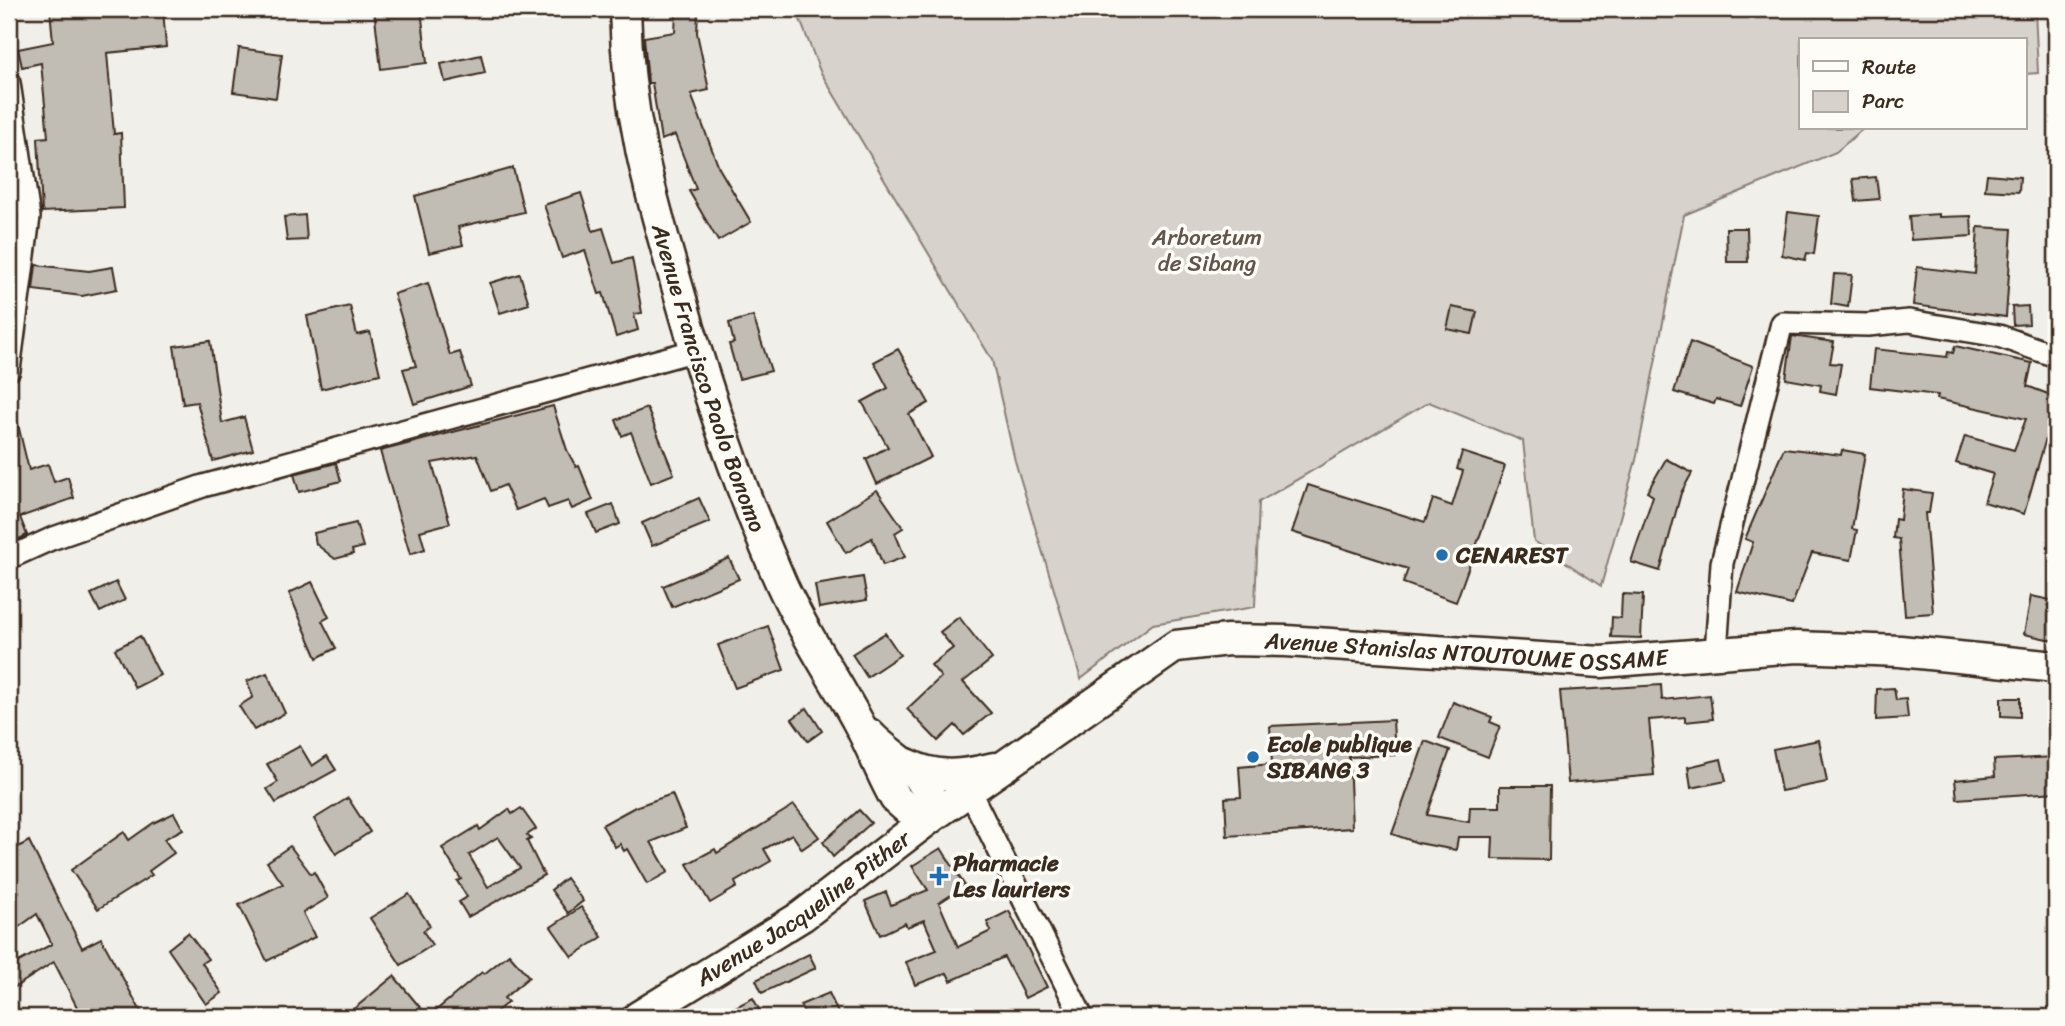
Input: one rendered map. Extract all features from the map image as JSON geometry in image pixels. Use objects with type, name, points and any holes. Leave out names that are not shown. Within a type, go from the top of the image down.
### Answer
[{"type":"street","name":"Avenue Francisco Paolo Bonomo","points":[[625,9],[634,126],[694,351],[736,471],[781,584],[807,636],[859,724],[890,766]]},
{"type":"street","points":[[9,83],[29,217],[9,370]]},
{"type":"street","points":[[1716,652],[1722,563],[1782,323],[1868,326],[1909,321],[1999,336],[2056,356]]},
{"type":"street","points":[[9,558],[51,539],[203,486],[694,351]]},
{"type":"street","name":"Avenue Stanislas NTOUTOUME OSSAME","points":[[930,818],[1157,656],[1176,646],[1204,641],[1314,642],[1601,662],[1797,646],[2056,667]]},
{"type":"street","points":[[890,766],[944,776],[1001,766]]},
{"type":"street","points":[[890,766],[926,784],[932,806],[930,818]]},
{"type":"street","points":[[867,868],[887,829],[890,766]]},
{"type":"street","points":[[969,790],[1082,1017]]},
{"type":"street","name":"Avenue Jacqueline Pither","points":[[638,1017],[802,916],[930,818]]},
{"type":"green space","name":"Arboretum de Sibang","points":[[796,9],[2035,9],[2038,73],[2026,74],[2026,38],[1799,38],[1799,130],[1862,130],[1836,152],[1684,215],[1636,460],[1601,586],[1534,541],[1523,441],[1429,402],[1259,502],[1255,607],[1153,624],[1081,679],[1015,461],[992,360],[820,71]]},
{"type":"building","points":[[50,9],[163,9],[166,47],[107,53],[114,134],[121,133],[124,208],[42,212],[38,138],[48,137],[41,63],[22,67],[18,49],[53,42]]},
{"type":"building","points":[[374,9],[421,9],[427,63],[381,69]]},
{"type":"building","points":[[676,11],[698,12],[697,33],[709,90],[691,94],[719,168],[751,222],[718,241],[689,191],[696,189],[675,135],[661,140],[652,83],[648,83],[644,37],[675,32]]},
{"type":"building","points":[[239,48],[282,54],[276,98],[233,92]]},
{"type":"building","points":[[481,55],[485,73],[445,82],[441,64]]},
{"type":"building","points":[[513,168],[524,212],[458,227],[463,245],[429,253],[415,196]]},
{"type":"building","points":[[1987,174],[2020,177],[2019,192],[1985,190]]},
{"type":"building","points":[[1876,177],[1879,199],[1856,201],[1853,179]]},
{"type":"building","points":[[581,193],[593,231],[603,228],[614,263],[632,258],[642,313],[634,314],[638,330],[616,337],[603,293],[599,294],[585,250],[562,258],[544,205]]},
{"type":"building","points":[[1788,212],[1819,216],[1814,254],[1807,253],[1805,260],[1782,255]]},
{"type":"building","points":[[1939,214],[1939,217],[1971,216],[1972,236],[1911,240],[1909,216]]},
{"type":"building","points":[[305,215],[307,240],[287,241],[284,217]]},
{"type":"building","points":[[1978,227],[2012,229],[2006,317],[1913,305],[1917,267],[1975,274]]},
{"type":"building","points":[[1726,228],[1747,228],[1748,262],[1727,262]]},
{"type":"building","points":[[36,265],[89,271],[113,267],[117,289],[82,296],[33,290]]},
{"type":"building","points":[[520,274],[529,304],[500,313],[490,283]]},
{"type":"building","points":[[1834,274],[1852,275],[1848,307],[1831,304]]},
{"type":"building","points":[[428,283],[450,355],[460,352],[471,386],[414,404],[403,369],[416,366],[394,294]]},
{"type":"building","points":[[350,306],[357,335],[370,332],[380,374],[321,389],[307,316]]},
{"type":"building","points":[[2028,306],[2029,324],[2013,325],[2012,307]]},
{"type":"building","points":[[1452,307],[1477,312],[1472,334],[1447,329]]},
{"type":"building","points":[[753,316],[771,371],[739,379],[729,344],[734,343],[729,323]]},
{"type":"building","points":[[1792,336],[1834,342],[1830,363],[1841,364],[1836,394],[1820,391],[1821,385],[1786,379]]},
{"type":"building","points":[[210,341],[222,423],[244,417],[253,450],[213,461],[197,402],[183,404],[174,346]]},
{"type":"building","points":[[1690,342],[1753,366],[1740,406],[1716,399],[1714,404],[1674,392]]},
{"type":"building","points":[[1955,346],[2032,363],[2027,386],[2056,397],[2056,442],[2046,438],[2024,514],[1984,502],[1993,474],[1956,463],[1965,436],[2014,450],[2026,419],[1937,399],[1938,395],[1870,387],[1874,349],[1947,357],[1948,352],[1953,353]]},
{"type":"building","points":[[898,349],[929,403],[909,414],[931,457],[877,484],[866,459],[888,447],[862,402],[888,388],[874,362]]},
{"type":"building","points":[[553,406],[567,450],[576,467],[579,466],[593,500],[572,509],[568,501],[548,508],[544,499],[516,510],[505,485],[491,491],[477,455],[432,463],[450,523],[420,531],[425,549],[410,554],[380,451]]},
{"type":"building","points":[[647,408],[674,474],[651,483],[631,432],[622,436],[616,420]]},
{"type":"building","points":[[9,412],[15,412],[29,470],[48,464],[54,482],[68,477],[74,498],[20,517],[27,535],[9,544]]},
{"type":"building","points":[[1784,448],[1841,455],[1842,450],[1865,454],[1852,529],[1857,530],[1851,560],[1812,553],[1792,605],[1737,592],[1753,542],[1745,539]]},
{"type":"building","points":[[1462,452],[1505,466],[1456,602],[1403,583],[1408,569],[1292,532],[1308,485],[1425,522],[1433,499],[1452,506],[1463,471],[1457,469]]},
{"type":"building","points":[[1666,459],[1692,473],[1681,493],[1660,571],[1631,562],[1653,496],[1647,492]]},
{"type":"building","points":[[336,463],[341,481],[299,492],[294,474]]},
{"type":"building","points":[[1903,489],[1932,493],[1929,513],[1925,513],[1933,613],[1905,615],[1899,539],[1893,538],[1895,519],[1900,520]]},
{"type":"building","points":[[877,490],[903,528],[895,533],[905,557],[883,565],[872,538],[846,553],[827,521]]},
{"type":"building","points":[[699,498],[710,522],[652,546],[642,523]]},
{"type":"building","points":[[613,504],[620,524],[596,533],[588,514]]},
{"type":"building","points":[[356,523],[363,547],[352,550],[353,554],[335,559],[316,544],[314,533]]},
{"type":"building","points":[[729,558],[739,579],[672,607],[663,586]]},
{"type":"building","points":[[863,577],[867,600],[819,608],[815,585]]},
{"type":"building","points":[[116,582],[125,600],[100,612],[91,594]]},
{"type":"building","points":[[312,582],[329,617],[322,621],[336,648],[317,658],[289,593]]},
{"type":"building","points":[[1622,594],[1643,595],[1641,638],[1611,637],[1612,617],[1621,618]]},
{"type":"building","points":[[2031,596],[2056,601],[2056,641],[2024,634]]},
{"type":"building","points":[[959,617],[992,659],[963,682],[991,713],[964,735],[955,725],[938,741],[907,709],[941,677],[931,665],[953,648],[940,632]]},
{"type":"building","points":[[768,626],[784,670],[735,688],[718,645]]},
{"type":"building","points":[[885,633],[900,655],[867,677],[852,654]]},
{"type":"building","points":[[140,636],[160,675],[135,688],[115,649]]},
{"type":"building","points":[[267,673],[285,713],[254,730],[239,706],[253,697],[247,681]]},
{"type":"building","points":[[1661,685],[1662,700],[1710,695],[1713,719],[1685,722],[1685,717],[1649,720],[1654,775],[1568,783],[1560,691]]},
{"type":"building","points":[[1894,688],[1896,700],[1906,699],[1908,718],[1876,720],[1877,689]]},
{"type":"building","points":[[2001,698],[2020,698],[2020,717],[2001,716]]},
{"type":"building","points":[[1453,702],[1492,717],[1490,722],[1500,726],[1488,757],[1439,738]]},
{"type":"building","points":[[807,708],[822,731],[808,741],[792,719]]},
{"type":"building","points":[[1393,720],[1395,755],[1349,757],[1352,828],[1227,836],[1225,798],[1241,797],[1239,767],[1272,764],[1270,726]]},
{"type":"building","points":[[1819,740],[1827,782],[1781,791],[1773,749]]},
{"type":"building","points":[[1425,741],[1450,750],[1427,815],[1469,822],[1470,807],[1500,807],[1500,786],[1550,786],[1549,860],[1492,859],[1493,837],[1458,837],[1456,850],[1418,843],[1392,834]]},
{"type":"building","points":[[300,746],[312,766],[327,756],[336,770],[276,803],[267,789],[278,782],[267,764]]},
{"type":"building","points":[[2056,757],[2056,792],[1957,799],[1955,780],[1995,776],[1994,760]]},
{"type":"building","points":[[1721,759],[1726,781],[1691,788],[1688,767]]},
{"type":"building","points":[[672,794],[686,828],[651,842],[668,872],[647,884],[627,849],[624,851],[620,844],[615,847],[602,825],[635,807]]},
{"type":"building","points":[[348,798],[370,832],[336,854],[314,819]]},
{"type":"building","points":[[794,805],[819,837],[802,849],[792,834],[764,849],[771,861],[735,882],[737,887],[710,903],[687,864],[715,849],[717,853]]},
{"type":"building","points":[[521,808],[536,829],[527,835],[531,839],[527,841],[544,875],[468,917],[459,902],[467,897],[457,881],[461,879],[442,848],[478,826],[480,830],[509,809],[512,814]],"holes":[[[498,837],[520,868],[488,887],[469,855]]]},
{"type":"building","points":[[859,810],[871,823],[833,857],[823,842]]},
{"type":"building","points":[[174,813],[183,829],[164,839],[174,853],[149,871],[152,875],[98,909],[71,870],[124,832],[129,840],[153,823]]},
{"type":"building","points":[[29,841],[82,948],[101,938],[144,1017],[82,1017],[54,962],[9,991],[9,967],[52,944],[37,914],[9,934],[9,898],[19,892],[9,876],[9,852]]},
{"type":"building","points":[[290,846],[311,874],[314,872],[328,898],[303,913],[315,937],[267,961],[239,905],[283,884],[267,862]]},
{"type":"building","points":[[941,848],[965,886],[939,903],[958,947],[991,931],[987,922],[1009,911],[1047,987],[1025,998],[1004,957],[951,981],[947,973],[915,985],[906,962],[937,950],[924,920],[907,927],[905,923],[880,935],[865,901],[886,892],[891,905],[928,890],[912,866]]},
{"type":"building","points":[[566,878],[583,901],[568,913],[551,890]]},
{"type":"building","points":[[409,894],[430,926],[423,931],[432,945],[401,965],[370,918]]},
{"type":"building","points":[[581,907],[602,937],[572,957],[551,927]]},
{"type":"building","points":[[188,933],[208,959],[202,963],[222,993],[206,1004],[168,949]]},
{"type":"building","points":[[509,954],[529,977],[504,998],[508,1002],[490,1017],[428,1017],[482,972],[484,974]]},
{"type":"building","points":[[809,954],[816,968],[762,993],[756,980]]},
{"type":"building","points":[[394,976],[428,1017],[344,1017]]},
{"type":"building","points":[[829,993],[840,1017],[806,1017],[800,1005]]},
{"type":"building","points":[[753,998],[763,1017],[716,1017]]},
{"type":"place","name":"CENAREST","points":[[1442,555]]},
{"type":"place","name":"Ecole publique SIBANG 3","points":[[1253,757]]},
{"type":"place","name":"Pharmacie Les lauriers","points":[[939,876]]}]
